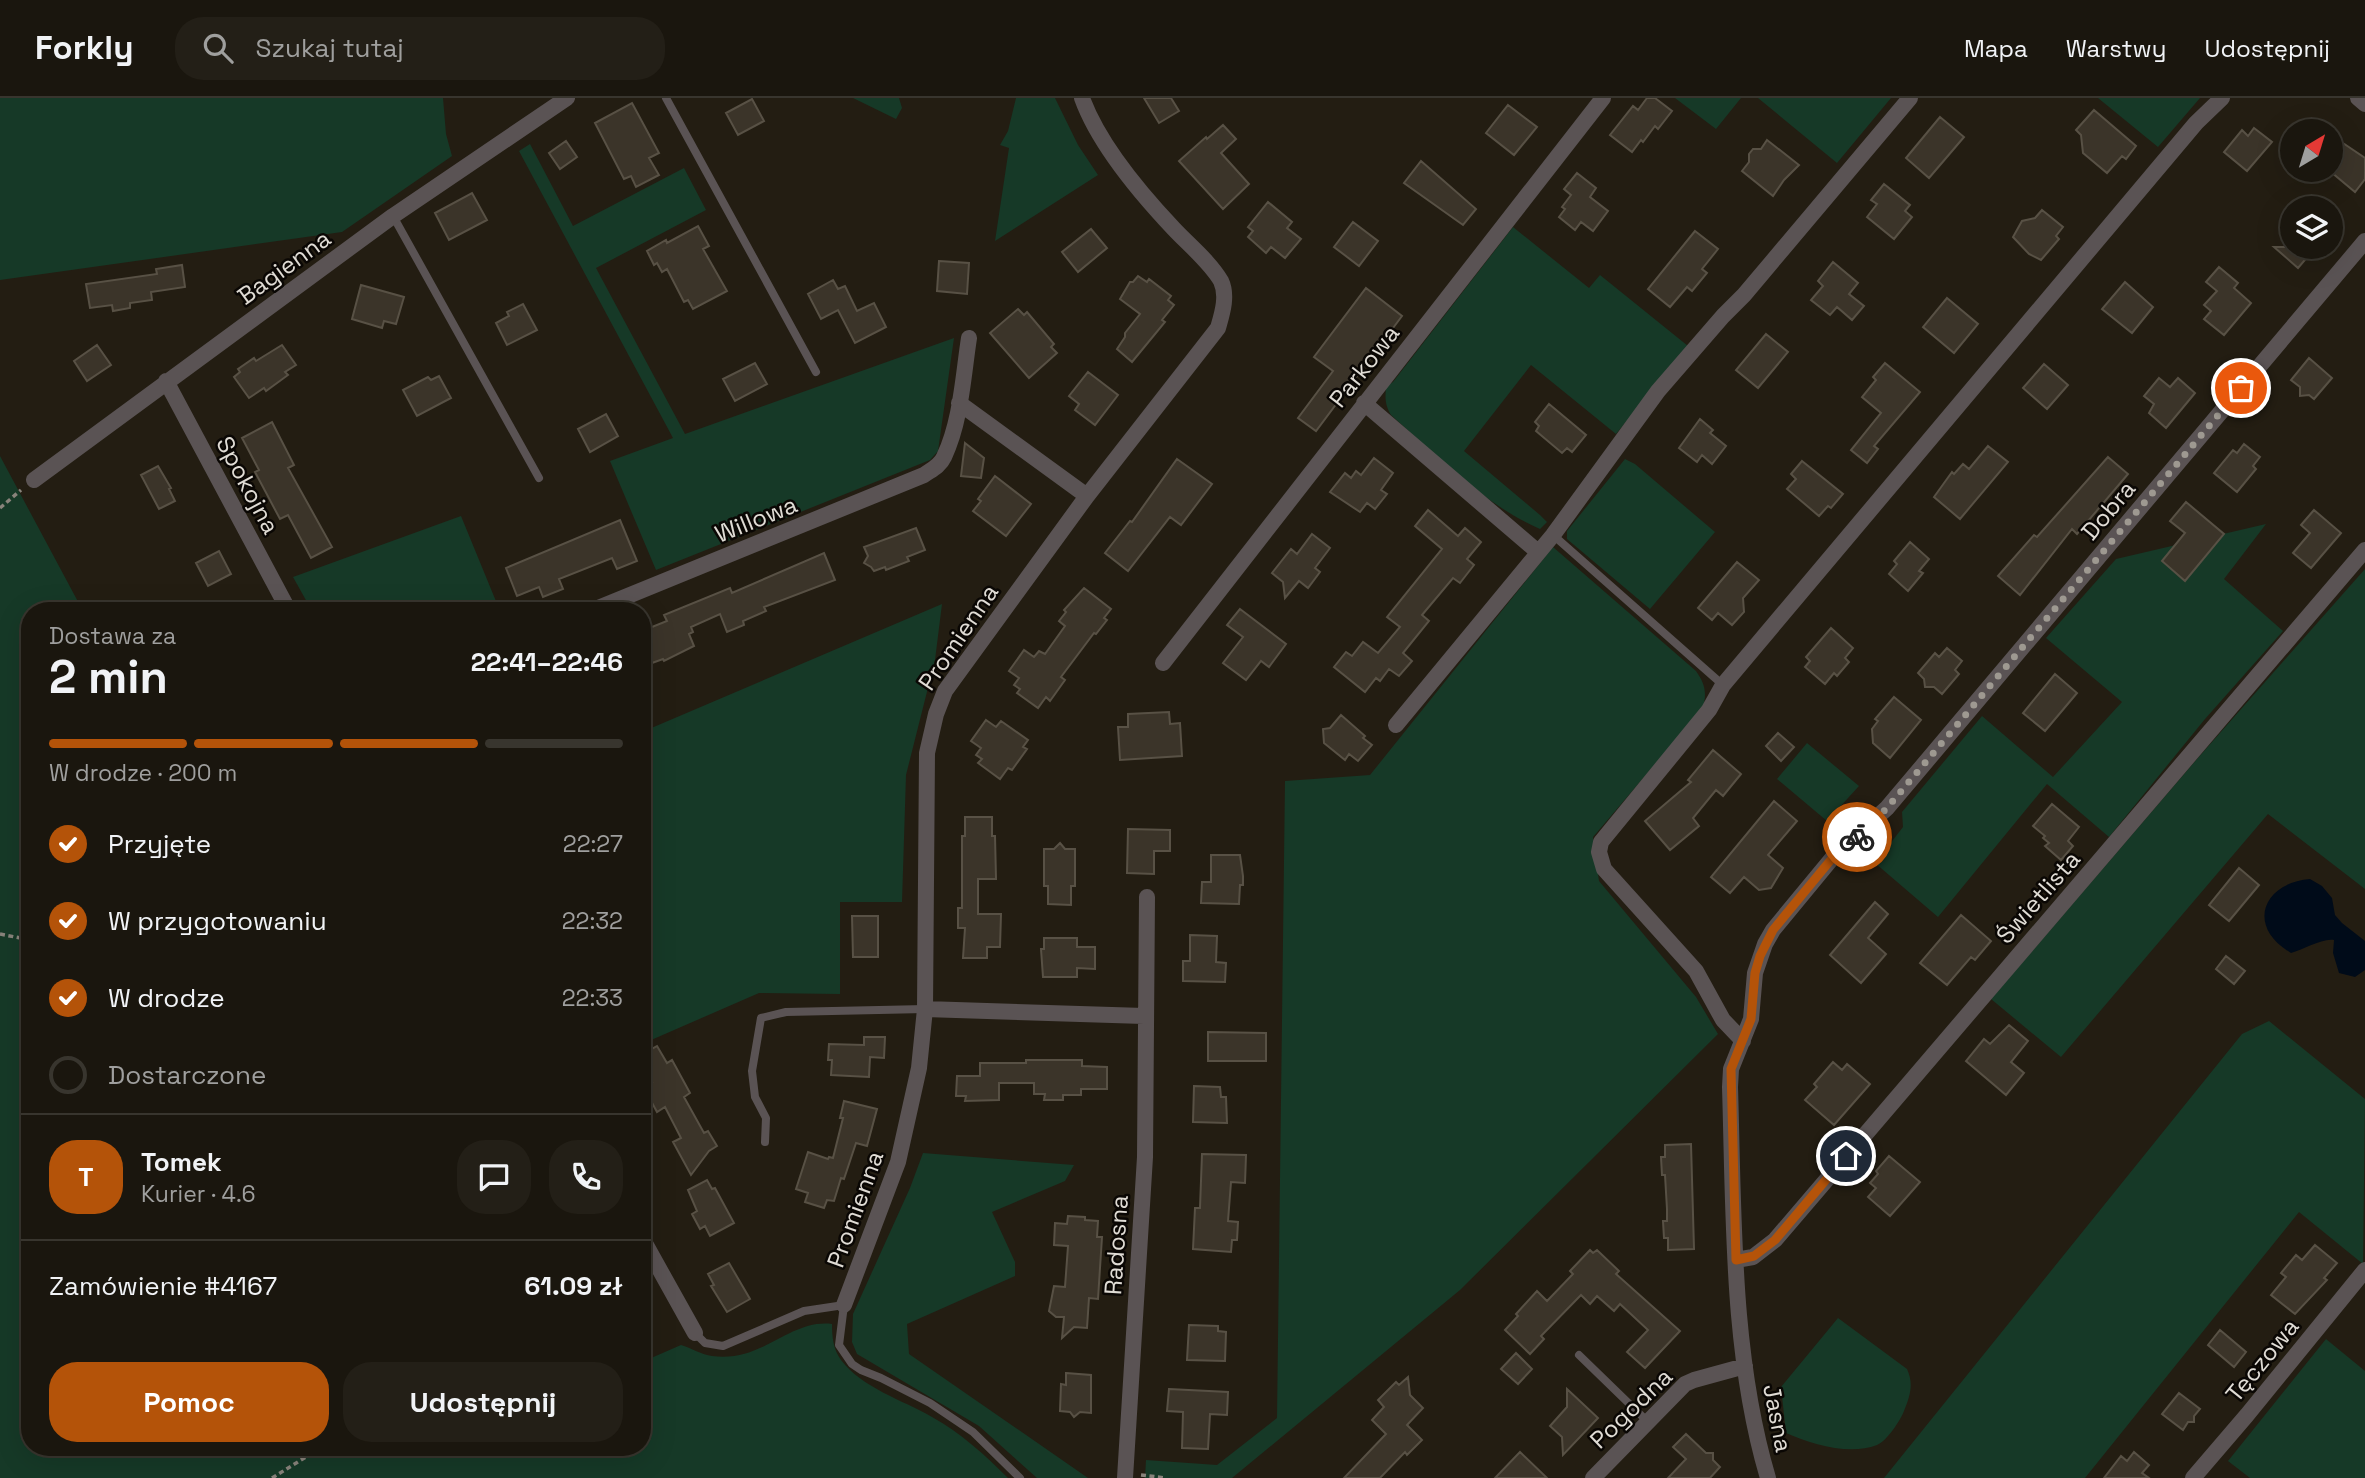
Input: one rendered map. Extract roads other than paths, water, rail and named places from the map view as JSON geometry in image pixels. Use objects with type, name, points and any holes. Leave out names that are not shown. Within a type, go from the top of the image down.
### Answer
[{"type":"street","name":"Bagienna","points":[[34,480],[393,216],[567,98]]},
{"type":"street","name":"Promienna","points":[[844,1305],[898,1162],[919,1068],[925,1009],[927,753],[936,714],[945,691],[1087,496],[1218,328],[1224,301],[1222,283],[1149,203],[1087,113],[1082,98]]},
{"type":"street","name":"Parkowa","points":[[1163,663],[1603,98]]},
{"type":"street","points":[[1395,725],[1553,535],[1658,391],[1744,295],[1910,98]]},
{"type":"street","points":[[1743,1041],[1723,1020],[1696,971],[1604,869],[1599,852],[1601,842],[1709,710],[1723,685],[2188,134],[2222,98]]},
{"type":"street","points":[[2358,98],[2365,104]]},
{"type":"street","name":"Dobra","points":[[1743,1041],[1751,1019],[1755,973],[1773,930],[1834,856],[1887,808],[2365,241]]},
{"type":"street","points":[[969,338],[959,403],[1087,496]]},
{"type":"street","name":"Spokojna","points":[[166,381],[284,602]]},
{"type":"street","name":"Willowa","points":[[613,602],[924,475],[944,458],[959,403]]},
{"type":"street","points":[[1364,403],[1538,552]]},
{"type":"street","name":"Świetlista","points":[[1736,1260],[1754,1256],[1775,1240],[2365,550]]},
{"type":"street","name":"Radosna","points":[[1125,1476],[1145,1157],[1147,897]]},
{"type":"street","points":[[925,1009],[1144,1016]]},
{"type":"street","name":"Jasna","points":[[1743,1041],[1731,1069],[1730,1087],[1736,1260],[1745,1366],[1768,1478]]},
{"type":"street","points":[[651,1254],[695,1333]]},
{"type":"street","name":"Tęczowa","points":[[2193,1478],[2248,1415],[2365,1270]]},
{"type":"street","name":"Pogodna","points":[[1593,1478],[1685,1384],[1745,1366]]},
{"type":"lane","points":[[666,98],[816,372]]},
{"type":"lane","points":[[393,216],[539,478]]},
{"type":"lane","points":[[1553,535],[1723,685]]},
{"type":"lane","points":[[765,1142],[766,1118],[755,1097],[752,1071],[761,1017],[786,1012],[925,1009]]},
{"type":"lane","points":[[695,1333],[705,1343],[723,1346],[804,1311],[844,1305],[839,1345],[852,1364],[930,1403],[973,1432],[1020,1478]]},
{"type":"lane","points":[[1579,1355],[1647,1421]]},
{"type":"water","points":[[2310,879],[2322,886],[2332,898],[2335,915],[2342,923],[2365,941],[2365,970],[2355,977],[2339,973],[2333,953],[2334,940],[2318,942],[2291,953],[2277,943],[2268,931],[2265,919],[2271,897],[2294,882]]}]
